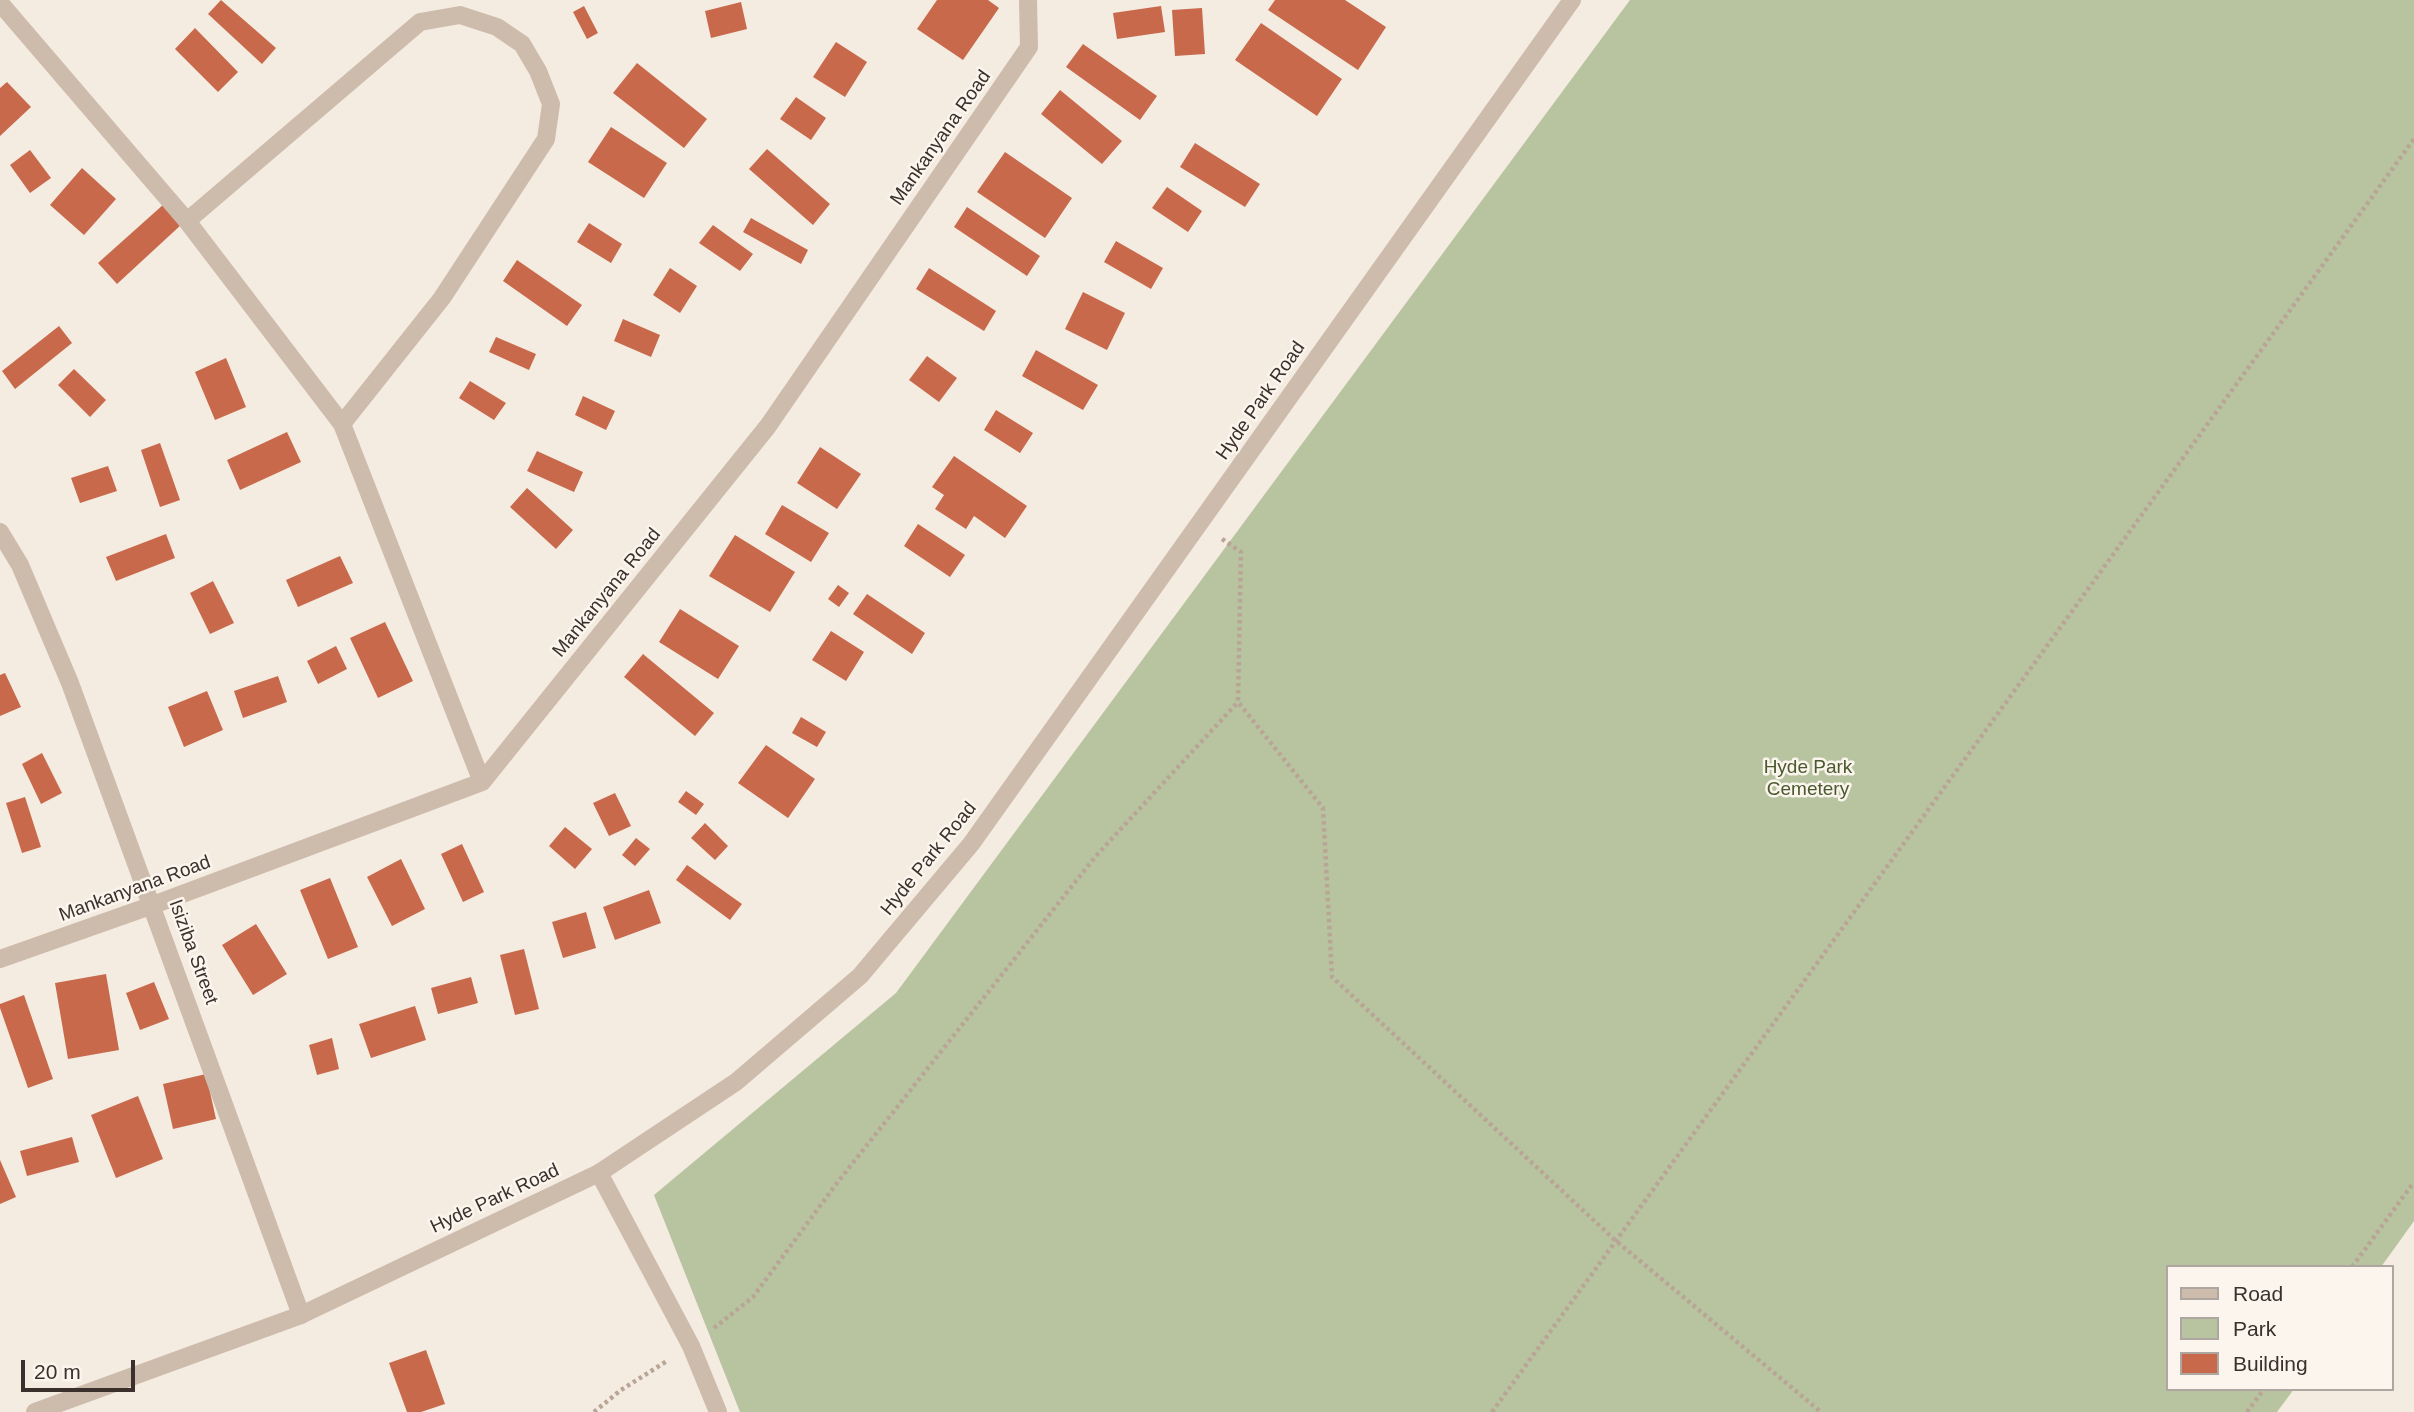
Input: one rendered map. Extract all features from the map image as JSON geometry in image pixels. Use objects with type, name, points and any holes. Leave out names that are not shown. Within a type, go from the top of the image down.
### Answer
[{"type":"street","name":"Mankanyana Road","points":[[0,959],[482,782],[768,426],[1028,47],[1028,0]]},
{"type":"street","name":"Hyde Park Road","points":[[35,1412],[301,1315],[599,1173],[736,1082],[860,976],[971,844],[1572,0]]},
{"type":"street","points":[[0,3],[187,221],[342,424],[482,782]]},
{"type":"street","points":[[187,221],[420,22],[460,15],[497,27],[522,44],[538,71],[551,104],[546,139],[442,298],[342,424]]},
{"type":"street","name":"Isiziba Street","points":[[0,533],[20,565],[70,683],[301,1315]]},
{"type":"street","points":[[599,1173],[691,1346],[718,1412]]},
{"type":"path","points":[[1492,1412],[2414,139]]},
{"type":"path","points":[[1200,523],[1241,552],[1238,702],[1323,808],[1332,977],[1615,1240],[1821,1412]]},
{"type":"path","points":[[594,1412],[621,1390],[691,1346],[753,1297],[837,1183],[1095,857],[1238,702]]},
{"type":"path","points":[[2353,1265],[2414,1182]]},
{"type":"path","points":[[2247,1412],[2263,1391]]},
{"type":"green space","name":"Hyde Park Cemetery","points":[[1630,0],[2414,0],[2414,1221],[2382,1265],[2166,1265],[2166,1391],[2293,1391],[2277,1412],[740,1412],[654,1195],[896,993]]},
{"type":"building","points":[[221,0],[276,48],[262,64],[208,14]]},
{"type":"building","points":[[937,0],[988,0],[999,8],[963,60],[917,29]]},
{"type":"building","points":[[1275,0],[1345,0],[1386,27],[1358,70],[1268,10]]},
{"type":"building","points":[[741,2],[747,29],[711,38],[705,11]]},
{"type":"building","points":[[584,6],[598,33],[587,39],[573,12]]},
{"type":"building","points":[[1161,6],[1165,32],[1117,39],[1113,13]]},
{"type":"building","points":[[1202,8],[1205,54],[1175,56],[1172,10]]},
{"type":"building","points":[[1261,23],[1342,79],[1317,116],[1235,60]]},
{"type":"building","points":[[195,28],[238,72],[218,92],[175,49]]},
{"type":"building","points":[[836,42],[867,62],[845,97],[813,77]]},
{"type":"building","points":[[1083,44],[1157,96],[1140,120],[1066,67]]},
{"type":"building","points":[[637,63],[707,119],[684,148],[613,93]]},
{"type":"building","points":[[7,82],[31,107],[0,136],[0,88]]},
{"type":"building","points":[[1060,90],[1122,141],[1102,164],[1041,114]]},
{"type":"building","points":[[796,97],[826,118],[811,140],[780,119]]},
{"type":"building","points":[[611,127],[667,163],[644,198],[588,162]]},
{"type":"building","points":[[1195,143],[1260,184],[1245,207],[1180,167]]},
{"type":"building","points":[[767,149],[830,204],[813,225],[749,169]]},
{"type":"building","points":[[30,150],[51,178],[30,193],[10,165]]},
{"type":"building","points":[[1005,152],[1072,198],[1045,238],[977,192]]},
{"type":"building","points":[[82,168],[116,199],[84,235],[50,205]]},
{"type":"building","points":[[1167,187],[1202,211],[1188,232],[1152,208]]},
{"type":"building","points":[[164,204],[182,224],[117,284],[98,263]]},
{"type":"building","points":[[967,207],[1040,256],[1027,276],[954,227]]},
{"type":"building","points":[[751,218],[808,250],[801,264],[743,232]]},
{"type":"building","points":[[589,223],[622,244],[611,263],[577,242]]},
{"type":"building","points":[[713,225],[753,254],[740,271],[699,243]]},
{"type":"building","points":[[1116,241],[1163,268],[1151,289],[1104,262]]},
{"type":"building","points":[[517,260],[582,305],[567,326],[503,281]]},
{"type":"building","points":[[670,268],[697,286],[680,313],[653,295]]},
{"type":"building","points":[[929,268],[996,311],[984,331],[916,289]]},
{"type":"building","points":[[1083,292],[1125,313],[1107,350],[1065,329]]},
{"type":"building","points":[[623,319],[660,335],[651,357],[614,341]]},
{"type":"building","points":[[59,326],[72,343],[15,389],[2,371]]},
{"type":"building","points":[[496,337],[536,354],[529,370],[489,352]]},
{"type":"building","points":[[1036,350],[1098,385],[1083,410],[1022,376]]},
{"type":"building","points":[[927,356],[957,378],[939,402],[909,380]]},
{"type":"building","points":[[226,358],[246,407],[215,420],[195,372]]},
{"type":"building","points":[[74,369],[106,400],[90,417],[58,385]]},
{"type":"building","points":[[470,381],[506,403],[494,420],[459,398]]},
{"type":"building","points":[[583,396],[615,411],[606,430],[575,415]]},
{"type":"building","points":[[996,410],[1033,433],[1020,453],[984,430]]},
{"type":"building","points":[[287,432],[301,462],[240,490],[227,460]]},
{"type":"building","points":[[160,443],[180,500],[160,507],[141,450]]},
{"type":"building","points":[[820,447],[861,474],[837,509],[797,483]]},
{"type":"building","points":[[537,451],[583,472],[574,492],[527,471]]},
{"type":"building","points":[[954,456],[1027,506],[1005,538],[974,516],[966,529],[935,509],[944,495],[932,487]]},
{"type":"building","points":[[108,466],[117,491],[80,503],[71,478]]},
{"type":"building","points":[[527,488],[573,530],[556,549],[510,507]]},
{"type":"building","points":[[782,505],[829,533],[811,562],[765,534]]},
{"type":"building","points":[[918,524],[965,555],[950,577],[904,546]]},
{"type":"building","points":[[166,534],[175,558],[116,581],[106,557]]},
{"type":"building","points":[[735,535],[795,572],[770,612],[709,576]]},
{"type":"building","points":[[340,556],[353,583],[298,607],[286,580]]},
{"type":"building","points":[[213,581],[234,623],[210,634],[190,593]]},
{"type":"building","points":[[838,585],[849,593],[839,607],[828,599]]},
{"type":"building","points":[[867,594],[925,633],[912,654],[853,614]]},
{"type":"building","points":[[680,609],[739,646],[718,679],[659,642]]},
{"type":"building","points":[[385,622],[413,681],[378,698],[350,638]]},
{"type":"building","points":[[831,631],[864,652],[846,681],[812,660]]},
{"type":"building","points":[[336,646],[347,669],[318,684],[307,661]]},
{"type":"building","points":[[643,654],[714,713],[695,736],[624,677]]},
{"type":"building","points":[[5,673],[21,707],[0,716],[0,675]]},
{"type":"building","points":[[278,676],[287,702],[243,718],[234,691]]},
{"type":"building","points":[[207,691],[223,730],[184,747],[168,707]]},
{"type":"building","points":[[801,717],[826,732],[817,747],[792,733]]},
{"type":"building","points":[[766,745],[815,779],[788,818],[738,783]]},
{"type":"building","points":[[42,753],[62,793],[41,804],[22,764]]},
{"type":"building","points":[[686,791],[704,804],[696,815],[678,802]]},
{"type":"building","points":[[615,793],[631,826],[609,836],[593,803]]},
{"type":"building","points":[[25,797],[41,847],[22,853],[6,803]]},
{"type":"building","points":[[705,823],[728,846],[715,860],[691,838]]},
{"type":"building","points":[[565,827],[592,849],[575,869],[549,846]]},
{"type":"building","points":[[636,838],[650,849],[635,866],[622,855]]},
{"type":"building","points":[[462,844],[484,892],[463,902],[441,854]]},
{"type":"building","points":[[401,859],[425,909],[392,926],[367,877]]},
{"type":"building","points":[[687,865],[742,904],[730,920],[676,880]]},
{"type":"building","points":[[330,878],[358,947],[328,959],[300,890]]},
{"type":"building","points":[[649,890],[661,923],[615,940],[603,907]]},
{"type":"building","points":[[586,912],[596,948],[563,958],[552,922]]},
{"type":"building","points":[[256,924],[287,974],[253,995],[222,945]]},
{"type":"building","points":[[524,949],[539,1009],[515,1015],[500,955]]},
{"type":"building","points":[[106,974],[119,1050],[68,1059],[55,983]]},
{"type":"building","points":[[471,977],[478,1003],[438,1014],[431,988]]},
{"type":"building","points":[[154,982],[169,1019],[140,1030],[126,993]]},
{"type":"building","points":[[24,995],[53,1079],[28,1088],[0,1008],[0,1004]]},
{"type":"building","points":[[415,1006],[426,1040],[371,1058],[359,1024]]},
{"type":"building","points":[[332,1038],[339,1069],[317,1075],[309,1045]]},
{"type":"building","points":[[206,1074],[216,1119],[173,1129],[163,1084]]},
{"type":"building","points":[[138,1096],[163,1159],[116,1178],[91,1115]]},
{"type":"building","points":[[72,1137],[79,1162],[27,1176],[20,1151]]},
{"type":"building","points":[[0,1160],[16,1197],[0,1204]]},
{"type":"building","points":[[426,1350],[445,1404],[421,1412],[407,1412],[389,1363]]}]
